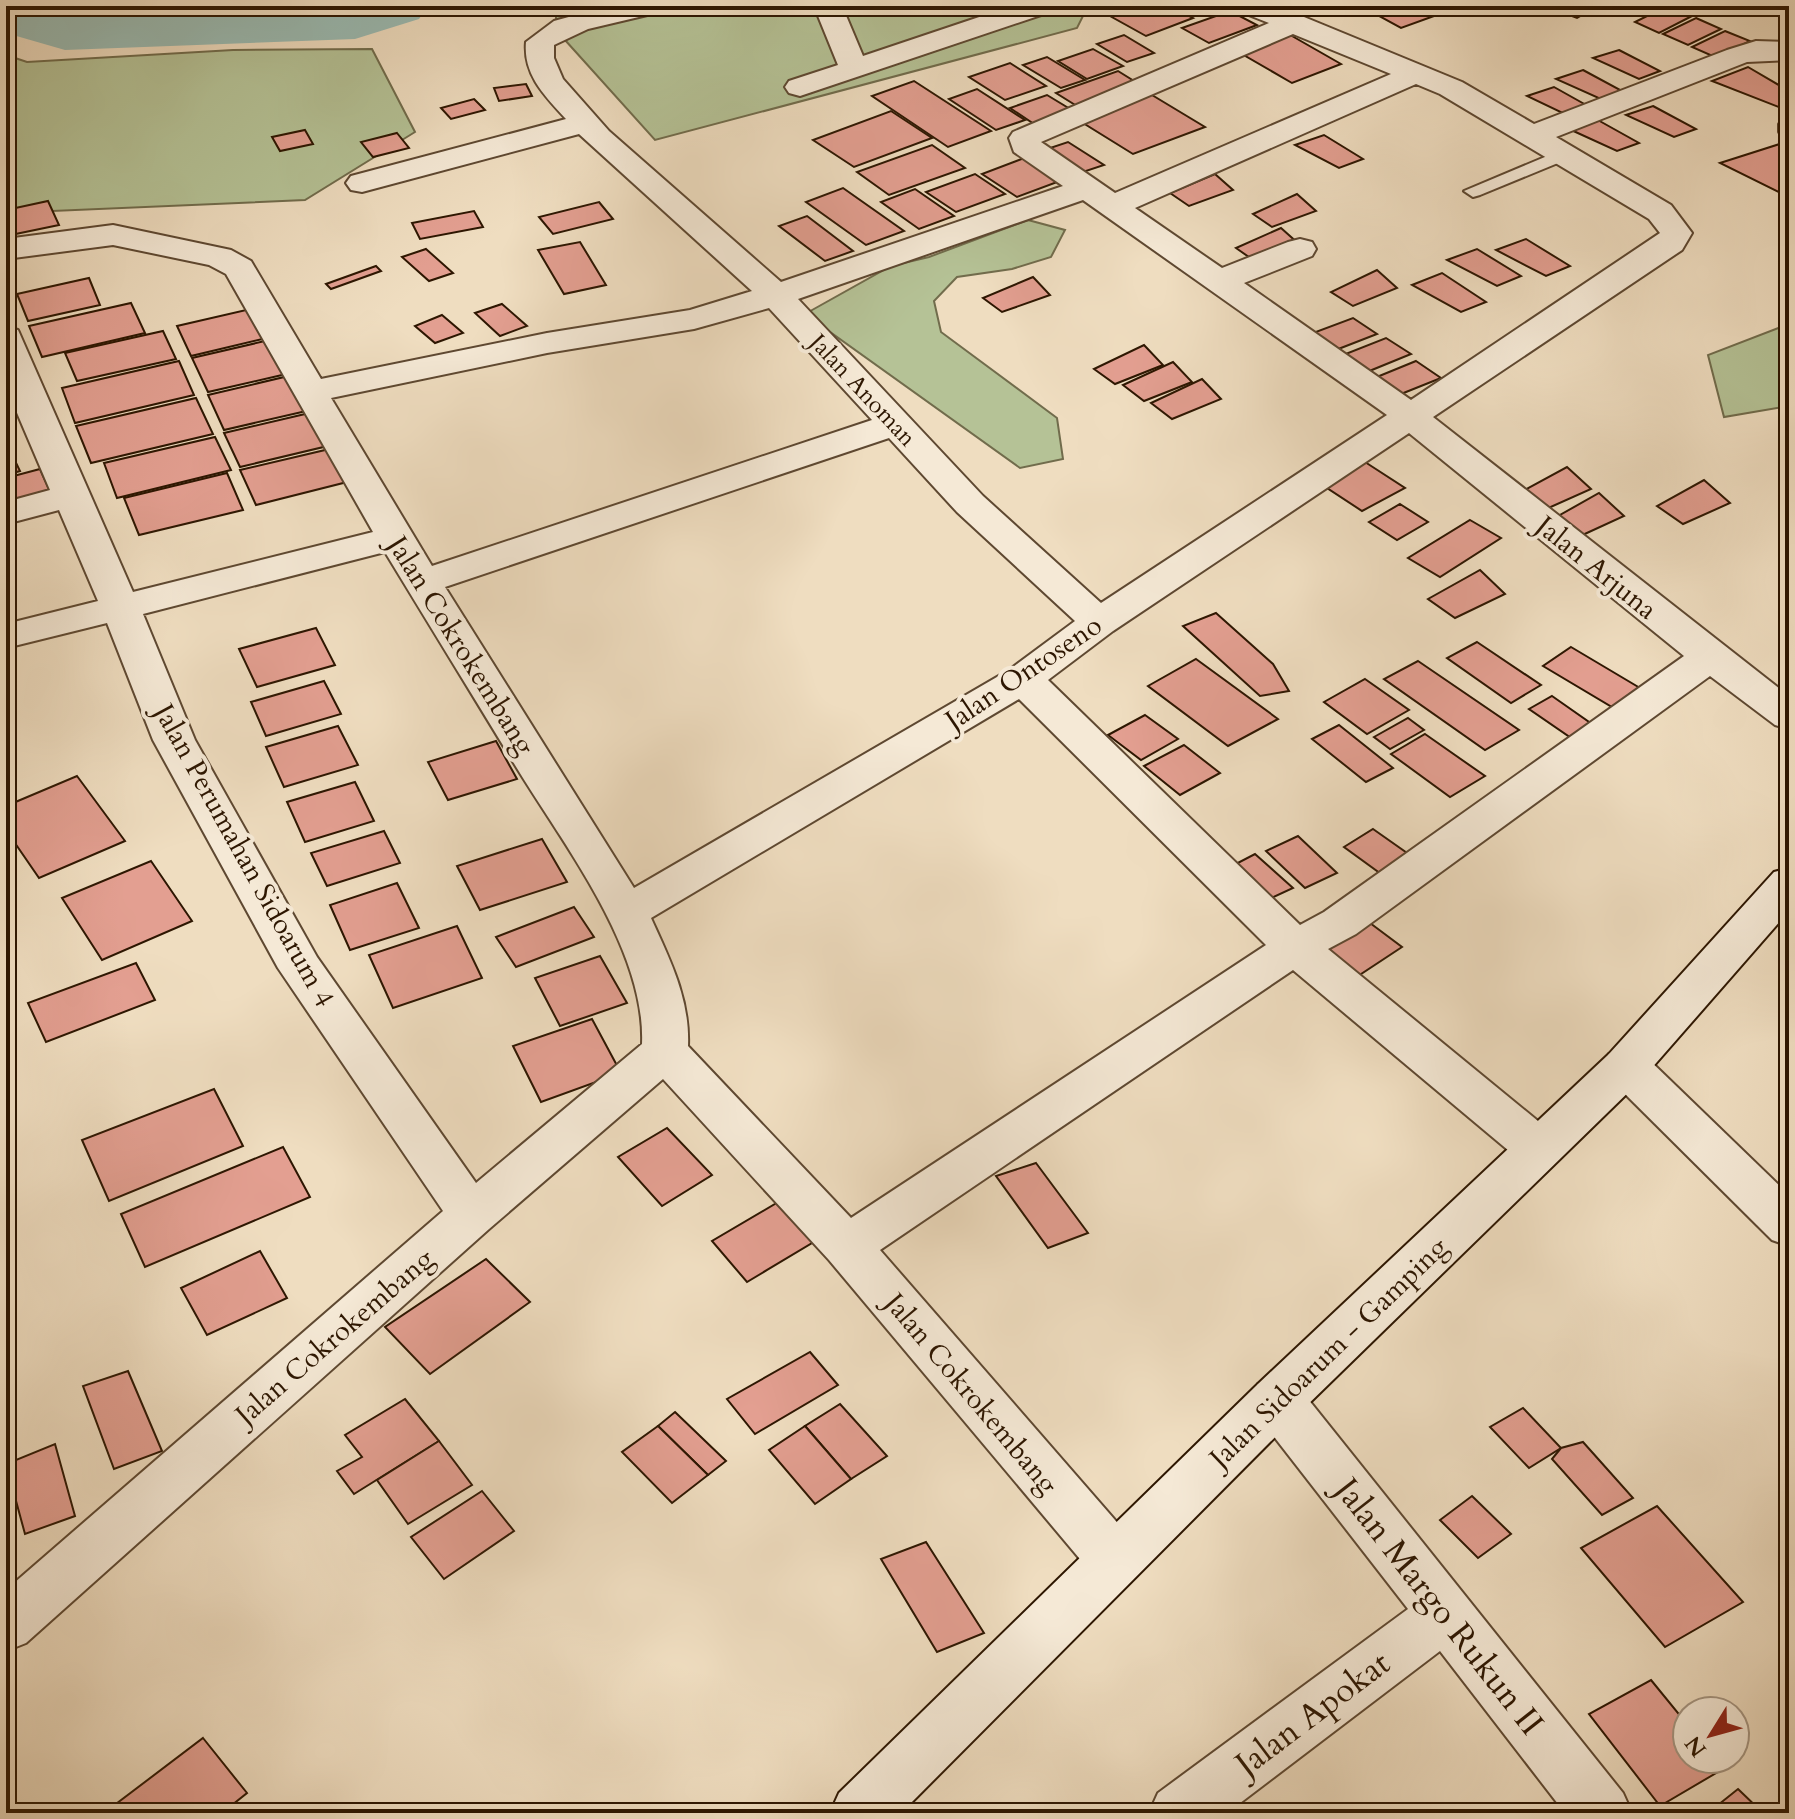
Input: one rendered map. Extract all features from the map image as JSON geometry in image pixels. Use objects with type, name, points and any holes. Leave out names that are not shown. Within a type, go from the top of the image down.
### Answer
[{"type":"street","name":"Jalan Anoman","points":[[650,6],[570,25],[540,42],[539,58],[549,82],[624,161],[776,295],[970,504],[1099,622]]},
{"type":"street","points":[[828,6],[854,69]]},
{"type":"street","points":[[800,87],[1040,6]]},
{"type":"street","points":[[1251,6],[1417,73],[1488,108],[1564,154]]},
{"type":"street","name":"Jalan Arjuna","points":[[1294,23],[1024,138],[1025,145],[1408,414],[1710,657],[1789,716]]},
{"type":"street","points":[[1532,136],[1737,56],[1756,50],[1789,51]]},
{"type":"street","points":[[313,391],[547,343],[694,319],[1100,197],[1417,73]]},
{"type":"street","points":[[362,183],[592,130]]},
{"type":"street","name":"Jalan Ontoseno","points":[[627,912],[1023,679],[1099,622],[1408,414],[1671,243],[1676,233],[1660,212],[1564,154]]},
{"type":"street","name":"Jalan Cokrokembang","points":[[6,249],[113,235],[219,257],[239,268],[313,391],[395,538],[627,912],[658,985],[666,1024],[665,1051],[847,1246],[1115,1560]]},
{"type":"street","points":[[1220,281],[1300,249]]},
{"type":"street","name":"Jalan Perumahan Sidoarum 4","points":[[6,337],[12,378],[73,495],[174,740],[301,968],[472,1215]]},
{"type":"street","points":[[423,582],[894,424]]},
{"type":"street","points":[[6,513],[73,495]]},
{"type":"street","points":[[6,636],[395,538]]},
{"type":"street","points":[[847,1246],[1295,947],[1340,923],[1710,657]]},
{"type":"street","points":[[1023,679],[1295,947],[1538,1148]]},
{"type":"street","name":"Jalan Sidoarum - Gamping","points":[[860,1813],[1277,1400],[1626,1066],[1789,883]]},
{"type":"street","name":"Jalan Cokrokembang","points":[[6,1625],[472,1215],[665,1051]]},
{"type":"street","points":[[1626,1066],[1789,1226]]},
{"type":"street","name":"Jalan Margo Rukun II","points":[[1277,1400],[1602,1813]]},
{"type":"street","name":"Jalan Apokat","points":[[1179,1813],[1446,1613]]},
{"type":"lane","points":[[1473,191],[1564,154]]},
{"type":"green space","points":[[556,6],[1088,6],[1077,28],[655,140],[556,30]]},
{"type":"green space","points":[[372,49],[415,132],[305,200],[6,213],[6,55],[27,62],[233,50]]},
{"type":"green space","points":[[1028,220],[1065,230],[1051,257],[1012,269],[957,277],[934,301],[941,332],[1057,418],[1063,459],[1020,468],[805,314],[891,266],[929,257]]},
{"type":"green space","points":[[1789,324],[1789,406],[1724,417],[1708,355]]},
{"type":"building","points":[[1092,6],[1171,6],[1193,18],[1146,36]]},
{"type":"building","points":[[1405,6],[1433,6],[1445,12],[1401,28],[1379,16]]},
{"type":"building","points":[[1545,6],[1595,6],[1596,7],[1577,18]]},
{"type":"building","points":[[1667,6],[1692,16],[1659,33],[1635,22]]},
{"type":"building","points":[[1230,11],[1257,25],[1209,43],[1182,28]]},
{"type":"building","points":[[1696,18],[1721,29],[1688,45],[1663,34]]},
{"type":"building","points":[[1725,31],[1750,41],[1717,58],[1692,47]]},
{"type":"building","points":[[1285,32],[1341,64],[1292,83],[1235,50]]},
{"type":"building","points":[[1124,35],[1154,53],[1127,62],[1097,44]]},
{"type":"building","points":[[1093,49],[1123,66],[1087,79],[1058,61]]},
{"type":"building","points":[[1619,50],[1660,71],[1639,79],[1593,58]]},
{"type":"building","points":[[1047,57],[1085,80],[1061,88],[1023,65]]},
{"type":"building","points":[[1010,63],[1046,86],[1005,100],[969,77]]},
{"type":"building","points":[[1748,67],[1789,91],[1789,111],[1712,81]]},
{"type":"building","points":[[1583,70],[1624,92],[1603,100],[1556,79]]},
{"type":"building","points":[[1118,71],[1142,86],[1080,108],[1056,93]]},
{"type":"building","points":[[914,81],[991,131],[948,147],[872,96]]},
{"type":"building","points":[[526,84],[532,96],[499,101],[494,88]]},
{"type":"building","points":[[1554,87],[1595,110],[1573,118],[1527,96]]},
{"type":"building","points":[[977,89],[1025,120],[996,130],[949,99]]},
{"type":"building","points":[[1147,92],[1205,127],[1133,154],[1075,118]]},
{"type":"building","points":[[1047,95],[1075,112],[1037,126],[1010,108]]},
{"type":"building","points":[[474,99],[485,110],[451,119],[441,108]]},
{"type":"building","points":[[1653,106],[1696,129],[1674,137],[1626,115]]},
{"type":"building","points":[[891,111],[932,138],[854,167],[813,140]]},
{"type":"building","points":[[1596,119],[1639,143],[1617,151],[1569,129]]},
{"type":"building","points":[[305,130],[313,144],[280,151],[272,137]]},
{"type":"building","points":[[397,133],[409,148],[373,157],[361,142]]},
{"type":"building","points":[[1324,135],[1363,159],[1339,168],[1295,145]]},
{"type":"building","points":[[1789,141],[1789,197],[1720,163]]},
{"type":"building","points":[[1068,142],[1104,165],[1077,174],[1041,151]]},
{"type":"building","points":[[932,145],[965,168],[889,195],[857,172]]},
{"type":"building","points":[[1032,155],[1068,178],[1017,197],[982,174]]},
{"type":"building","points":[[975,174],[1005,194],[956,212],[926,192]]},
{"type":"building","points":[[1215,174],[1233,190],[1189,206],[1170,193]]},
{"type":"building","points":[[843,188],[904,231],[866,245],[806,202]]},
{"type":"building","points":[[915,189],[954,216],[919,229],[881,202]]},
{"type":"building","points":[[1297,194],[1316,211],[1272,227],[1253,214]]},
{"type":"building","points":[[48,201],[59,225],[6,236],[6,210]]},
{"type":"building","points":[[599,202],[613,219],[553,234],[539,217]]},
{"type":"building","points":[[474,211],[483,227],[420,239],[412,223]]},
{"type":"building","points":[[807,216],[853,251],[825,261],[779,226]]},
{"type":"building","points":[[1281,228],[1300,245],[1256,262],[1236,248]]},
{"type":"building","points":[[1526,239],[1570,266],[1546,276],[1496,250]]},
{"type":"building","points":[[580,242],[606,285],[564,294],[538,250]]},
{"type":"building","points":[[426,249],[453,273],[429,281],[402,257]]},
{"type":"building","points":[[1477,249],[1521,276],[1497,286],[1447,260]]},
{"type":"building","points":[[376,266],[381,271],[331,289],[326,284]]},
{"type":"building","points":[[1377,270],[1397,288],[1353,306],[1331,292]]},
{"type":"building","points":[[1442,273],[1486,302],[1461,312],[1412,285]]},
{"type":"building","points":[[1033,277],[1050,295],[1002,312],[983,298]]},
{"type":"building","points":[[89,278],[100,305],[28,321],[17,294]]},
{"type":"building","points":[[131,303],[145,333],[42,357],[29,326]]},
{"type":"building","points":[[502,304],[527,326],[500,336],[475,313]]},
{"type":"building","points":[[259,307],[275,336],[191,356],[177,326]]},
{"type":"building","points":[[442,315],[463,333],[435,343],[415,326]]},
{"type":"building","points":[[1353,318],[1377,334],[1328,353],[1305,336]]},
{"type":"building","points":[[163,331],[176,359],[77,381],[65,353]]},
{"type":"building","points":[[278,338],[295,372],[208,392],[192,358]]},
{"type":"building","points":[[1386,338],[1411,354],[1362,374],[1338,357]]},
{"type":"building","points":[[1144,345],[1163,365],[1115,384],[1094,369]]},
{"type":"building","points":[[179,361],[194,395],[75,423],[62,388]]},
{"type":"building","points":[[1416,361],[1441,378],[1391,398],[1367,381]]},
{"type":"building","points":[[1173,362],[1192,382],[1144,401],[1123,385]]},
{"type":"building","points":[[297,374],[315,409],[224,430],[208,395]]},
{"type":"building","points":[[1202,379],[1221,399],[1172,419],[1151,403]]},
{"type":"building","points":[[196,398],[213,434],[91,463],[76,426]]},
{"type":"building","points":[[318,411],[336,444],[240,467],[224,433]]},
{"type":"building","points":[[215,437],[231,470],[117,498],[104,463]]},
{"type":"building","points":[[6,442],[20,471],[6,475]]},
{"type":"building","points":[[338,447],[355,480],[256,505],[240,470]]},
{"type":"building","points":[[1365,462],[1405,488],[1362,511],[1321,484]]},
{"type":"building","points":[[1567,467],[1591,489],[1544,510],[1519,493]]},
{"type":"building","points":[[40,469],[53,498],[6,511],[6,478]]},
{"type":"building","points":[[227,473],[243,510],[139,535],[124,498]]},
{"type":"building","points":[[1704,480],[1730,503],[1683,524],[1657,506]]},
{"type":"building","points":[[1599,493],[1624,516],[1576,538],[1551,520]]},
{"type":"building","points":[[1400,504],[1428,522],[1397,540],[1369,522]]},
{"type":"building","points":[[1470,520],[1501,538],[1440,577],[1408,558]]},
{"type":"building","points":[[1480,570],[1505,594],[1455,618],[1428,599]]},
{"type":"building","points":[[1216,613],[1273,664],[1289,691],[1260,696],[1183,626]]},
{"type":"building","points":[[316,628],[335,665],[257,687],[239,649]]},
{"type":"building","points":[[1477,642],[1541,685],[1511,703],[1447,658]]},
{"type":"building","points":[[1571,647],[1645,691],[1617,710],[1543,666]]},
{"type":"building","points":[[1196,659],[1278,719],[1228,746],[1148,686]]},
{"type":"building","points":[[1418,661],[1519,730],[1485,750],[1384,679]]},
{"type":"building","points":[[1365,679],[1409,710],[1367,734],[1324,702]]},
{"type":"building","points":[[324,681],[341,714],[266,736],[251,702]]},
{"type":"building","points":[[1552,696],[1599,729],[1577,742],[1529,709]]},
{"type":"building","points":[[1145,715],[1178,739],[1141,760],[1108,735]]},
{"type":"building","points":[[1408,718],[1424,730],[1390,749],[1374,737]]},
{"type":"building","points":[[1339,725],[1393,768],[1366,782],[1312,739]]},
{"type":"building","points":[[338,726],[358,765],[284,787],[266,747]]},
{"type":"building","points":[[1425,734],[1485,776],[1450,797],[1391,754]]},
{"type":"building","points":[[496,741],[517,779],[448,800],[428,762]]},
{"type":"building","points":[[1184,745],[1220,773],[1180,795],[1144,766]]},
{"type":"building","points":[[77,776],[125,841],[39,878],[6,830],[6,806]]},
{"type":"building","points":[[355,782],[374,821],[305,842],[287,802]]},
{"type":"building","points":[[1373,829],[1417,860],[1388,879],[1344,847]]},
{"type":"building","points":[[384,831],[400,863],[327,886],[311,853]]},
{"type":"building","points":[[1298,836],[1337,873],[1305,888],[1266,851]]},
{"type":"building","points":[[542,839],[567,882],[480,910],[457,866]]},
{"type":"building","points":[[1255,854],[1293,888],[1267,900],[1230,867]]},
{"type":"building","points":[[151,861],[192,921],[102,960],[62,898]]},
{"type":"building","points":[[397,883],[419,928],[350,950],[330,905]]},
{"type":"building","points":[[574,907],[594,937],[516,967],[496,937]]},
{"type":"building","points":[[1366,920],[1402,947],[1358,976],[1322,949]]},
{"type":"building","points":[[457,926],[482,978],[393,1008],[369,955]]},
{"type":"building","points":[[600,956],[627,1003],[560,1026],[535,978]]},
{"type":"building","points":[[136,963],[155,1000],[46,1042],[28,1003]]},
{"type":"building","points":[[592,1019],[621,1073],[541,1102],[513,1046]]},
{"type":"building","points":[[214,1089],[243,1146],[109,1201],[82,1140]]},
{"type":"building","points":[[667,1128],[712,1175],[662,1206],[618,1157]]},
{"type":"building","points":[[283,1147],[310,1197],[145,1267],[121,1214]]},
{"type":"building","points":[[1036,1163],[1088,1233],[1048,1248],[996,1176]]},
{"type":"building","points":[[780,1201],[817,1240],[747,1282],[712,1241]]},
{"type":"building","points":[[260,1251],[287,1298],[207,1335],[181,1288]]},
{"type":"building","points":[[486,1259],[530,1302],[430,1374],[385,1327]]},
{"type":"building","points":[[810,1352],[838,1385],[755,1434],[727,1399]]},
{"type":"building","points":[[128,1371],[162,1451],[114,1469],[83,1386]]},
{"type":"building","points":[[405,1399],[439,1441],[354,1494],[337,1471],[362,1457],[345,1435]]},
{"type":"building","points":[[840,1404],[887,1456],[851,1479],[805,1426]]},
{"type":"building","points":[[1523,1408],[1561,1448],[1529,1468],[1490,1427]]},
{"type":"building","points":[[675,1412],[726,1461],[708,1475],[658,1426]]},
{"type":"building","points":[[658,1426],[708,1475],[672,1503],[622,1452]]},
{"type":"building","points":[[805,1426],[851,1479],[815,1504],[769,1450]]},
{"type":"building","points":[[439,1441],[472,1485],[408,1524],[377,1480]]},
{"type":"building","points":[[1583,1442],[1633,1498],[1602,1515],[1552,1459],[1561,1448]]},
{"type":"building","points":[[55,1444],[75,1516],[25,1534],[6,1464]]},
{"type":"building","points":[[482,1491],[514,1531],[444,1579],[411,1537]]},
{"type":"building","points":[[1472,1496],[1511,1534],[1478,1558],[1440,1520]]},
{"type":"building","points":[[1657,1506],[1743,1602],[1665,1647],[1581,1548]]},
{"type":"building","points":[[926,1542],[984,1633],[937,1652],[881,1559]]},
{"type":"building","points":[[1651,1680],[1671,1704],[1671,1775],[1713,1775],[1660,1806],[1589,1714]]},
{"type":"building","points":[[203,1738],[247,1793],[222,1813],[104,1813]]},
{"type":"building","points":[[1738,1789],[1763,1813],[1708,1813]]},
{"type":"waterway","points":[[6,13],[65,31],[355,20],[397,6]]}]
